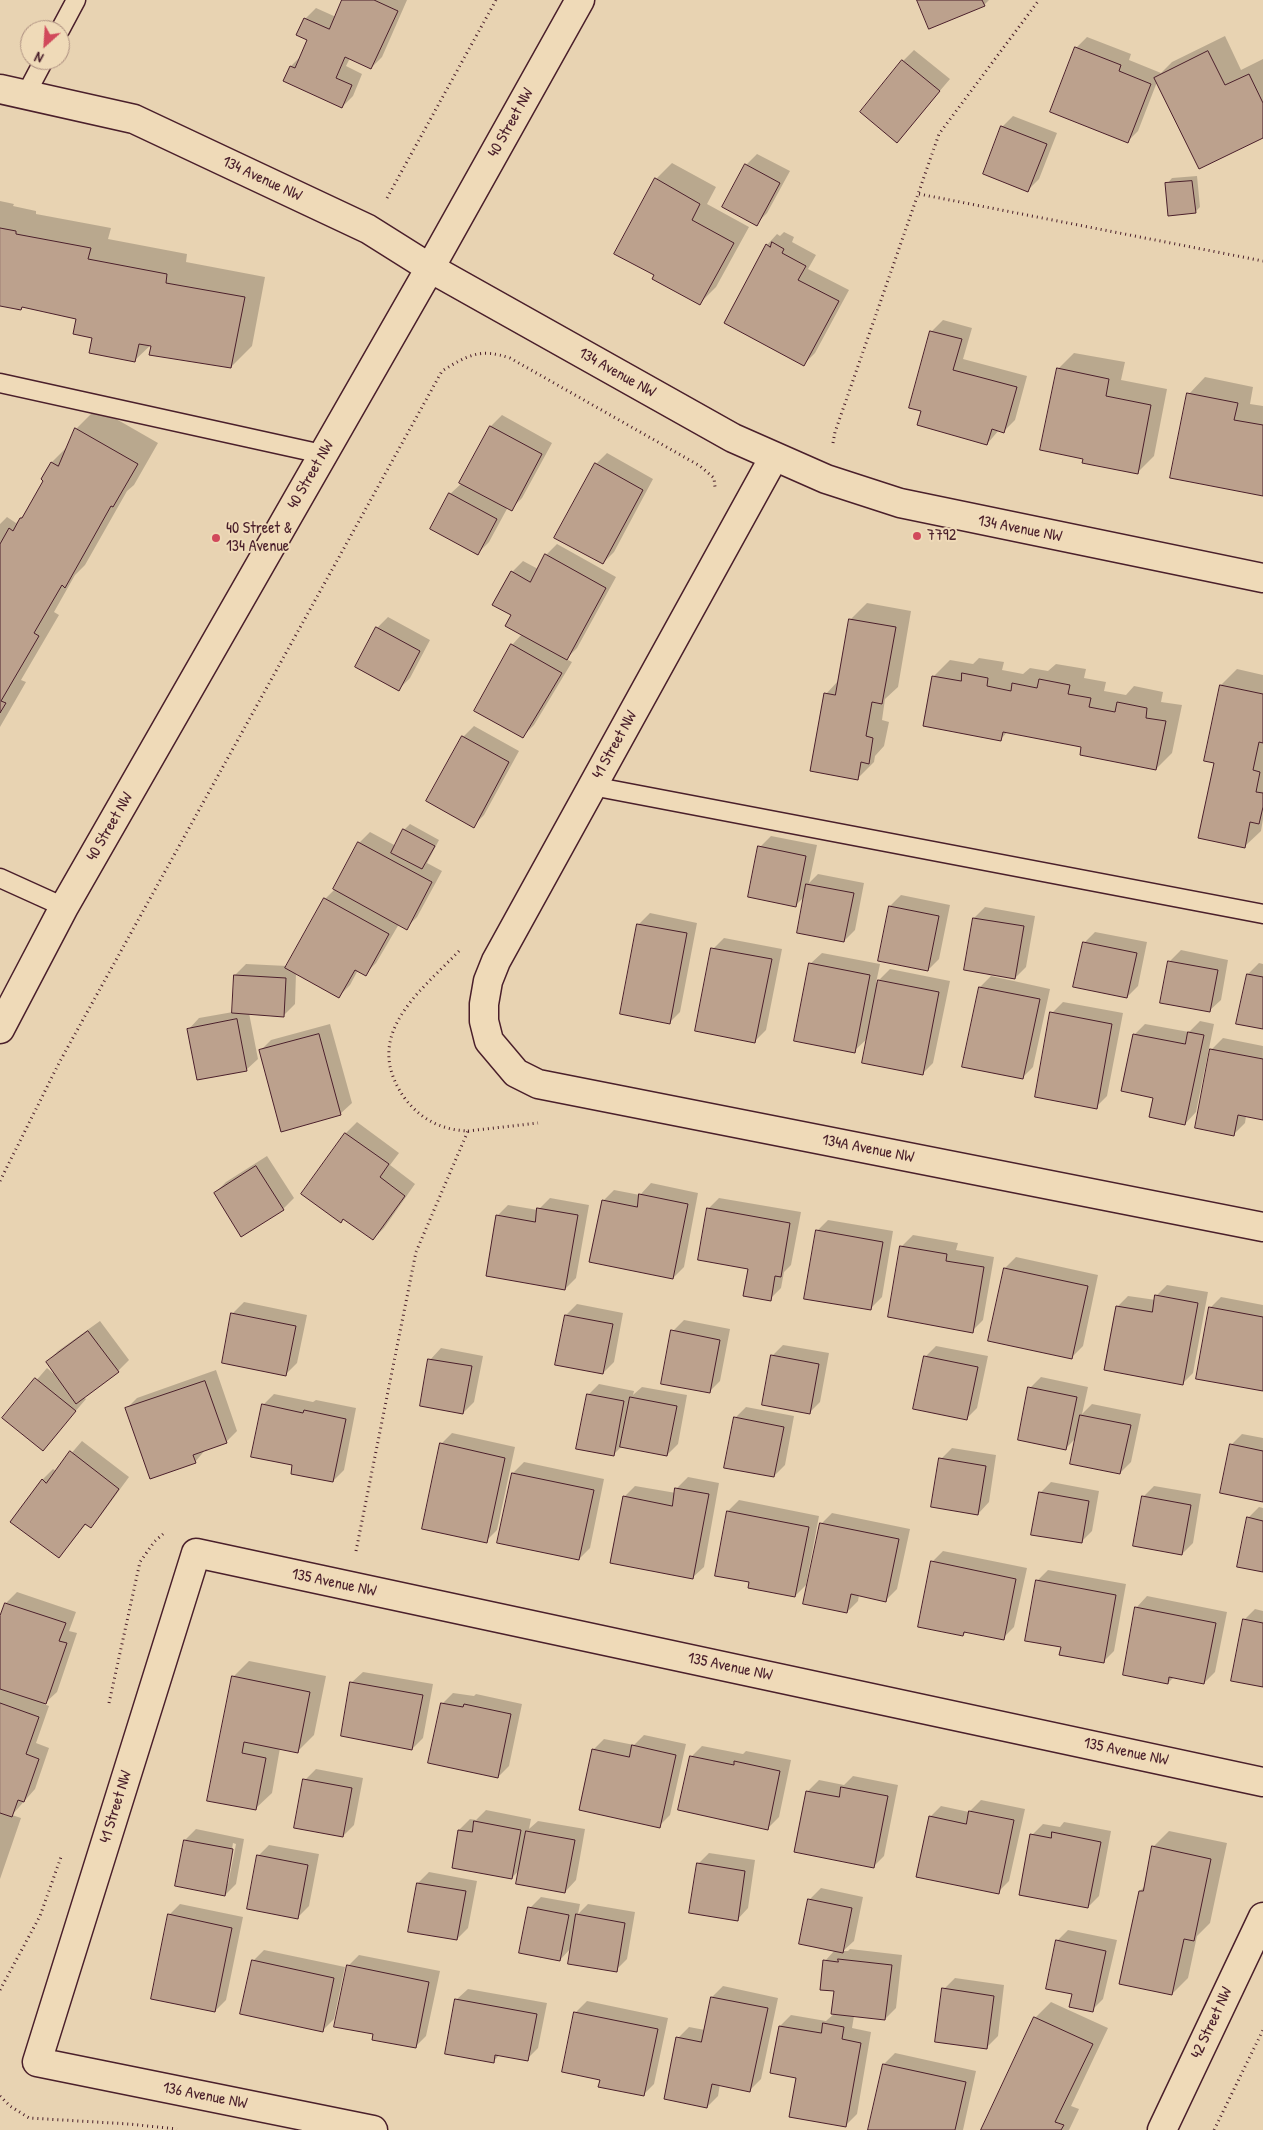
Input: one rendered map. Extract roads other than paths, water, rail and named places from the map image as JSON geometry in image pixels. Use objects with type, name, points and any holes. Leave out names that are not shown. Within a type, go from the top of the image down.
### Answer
[{"type":"street","name":"40 Street NW","points":[[0,1029],[64,907],[430,268],[580,0]]},
{"type":"street","name":"134 Avenue NW","points":[[13,92],[134,120],[368,229],[430,268],[733,438],[826,479],[900,503],[1263,578]]},
{"type":"street","name":"41 Street NW","points":[[489,1041],[484,1021],[484,1004],[488,981],[496,961],[774,457]]},
{"type":"street","name":"134A Avenue NW","points":[[489,1041],[516,1073],[538,1084],[1263,1228]]},
{"type":"street","name":"41 Street NW","points":[[37,2062],[196,1553]]},
{"type":"street","name":"135 Avenue NW","points":[[196,1553],[1263,1782]]},
{"type":"street","name":"42 Street NW","points":[[1162,2130],[1263,1916]]},
{"type":"street","name":"136 Avenue NW","points":[[37,2062],[373,2130]]},
{"type":"lane","points":[[65,20],[76,0]]},
{"type":"lane","points":[[13,92],[34,70]]},
{"type":"lane","points":[[0,383],[322,454]]},
{"type":"lane","points":[[592,786],[1263,914]]},
{"type":"lane","points":[[0,878],[64,907]]},
{"type":"place","name":"7792","points":[[917,536]]},
{"type":"place","name":"40 Street & 134 Avenue","points":[[216,538]]}]
